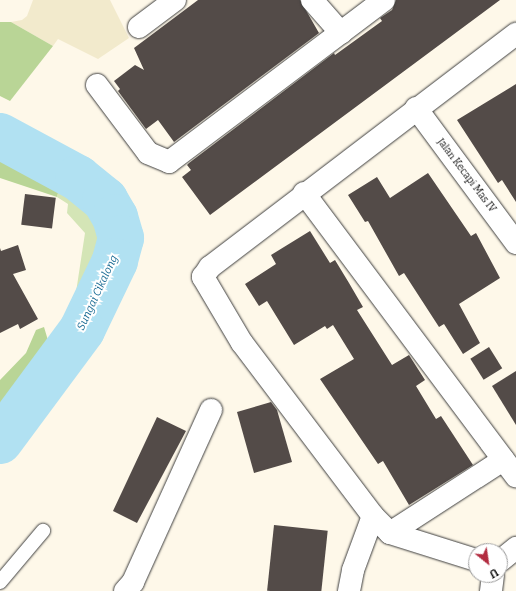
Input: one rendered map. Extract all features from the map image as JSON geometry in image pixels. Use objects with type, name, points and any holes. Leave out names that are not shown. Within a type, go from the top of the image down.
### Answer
[{"type":"street","points":[[138,27],[175,0]]},
{"type":"street","points":[[312,0],[341,33]]},
{"type":"street","points":[[97,85],[148,153],[169,162],[384,0]]},
{"type":"street","points":[[468,557],[390,532],[372,516],[242,343],[203,278],[210,267],[304,193],[516,34]]},
{"type":"street","name":"Jalan Kecapi Mas IV","points":[[416,108],[516,243]]},
{"type":"street","points":[[304,193],[509,468],[390,532]]},
{"type":"street","points":[[133,588],[211,410]]},
{"type":"street","points":[[349,591],[352,570],[372,516]]},
{"type":"street","points":[[508,554],[516,548]]},
{"type":"lane","points":[[0,582],[43,531]]},
{"type":"shaded area","points":[[33,0],[110,0],[129,38],[98,59],[58,39],[53,46],[11,22],[22,20],[27,16]]},
{"type":"green space","points":[[0,22],[11,22],[53,46],[10,101],[0,96]]},
{"type":"green space","points":[[0,153],[60,185],[57,197],[0,178]]},
{"type":"green space","points":[[60,185],[93,210],[101,223],[105,238],[101,256],[73,312],[85,233],[67,213],[68,204],[57,197]]},
{"type":"green space","points":[[44,327],[50,347],[0,414],[0,380],[26,353],[36,330]]},
{"type":"building","points":[[198,0],[300,0],[319,33],[174,142],[158,120],[146,129],[118,91],[120,89],[114,81],[135,65],[144,70],[134,48]]},
{"type":"building","points":[[396,0],[500,0],[210,215],[182,177],[191,170],[187,165],[334,53],[335,55],[382,21],[380,18],[392,10]]},
{"type":"building","points":[[516,84],[516,202],[502,180],[498,183],[457,120]]},
{"type":"building","points":[[428,173],[471,236],[476,233],[500,278],[459,304],[480,343],[463,354],[444,324],[439,327],[404,273],[399,276],[368,221],[365,222],[348,195],[377,177],[390,198]]},
{"type":"building","points":[[25,194],[56,198],[52,229],[21,225]]},
{"type":"building","points":[[310,231],[330,263],[335,260],[363,307],[357,310],[392,365],[409,355],[425,380],[416,386],[436,419],[441,416],[473,465],[409,505],[383,461],[378,464],[320,379],[354,359],[333,325],[327,329],[325,326],[294,345],[267,301],[259,306],[245,284],[276,264],[271,255]]},
{"type":"building","points":[[18,245],[26,270],[13,274],[38,319],[20,329],[18,324],[0,333],[0,248],[1,251]]},
{"type":"building","points":[[489,347],[502,368],[484,380],[470,359]]},
{"type":"building","points":[[516,371],[516,425],[492,386]]},
{"type":"building","points":[[271,402],[277,410],[292,462],[254,473],[237,412]]},
{"type":"building","points":[[157,417],[186,431],[137,523],[113,511]]},
{"type":"building","points":[[274,525],[328,531],[321,591],[267,591]]},
{"type":"waterway","name":"Sungai Cikalong","points":[[0,136],[78,178],[105,200],[115,217],[121,238],[115,261],[82,330],[0,441]]}]
